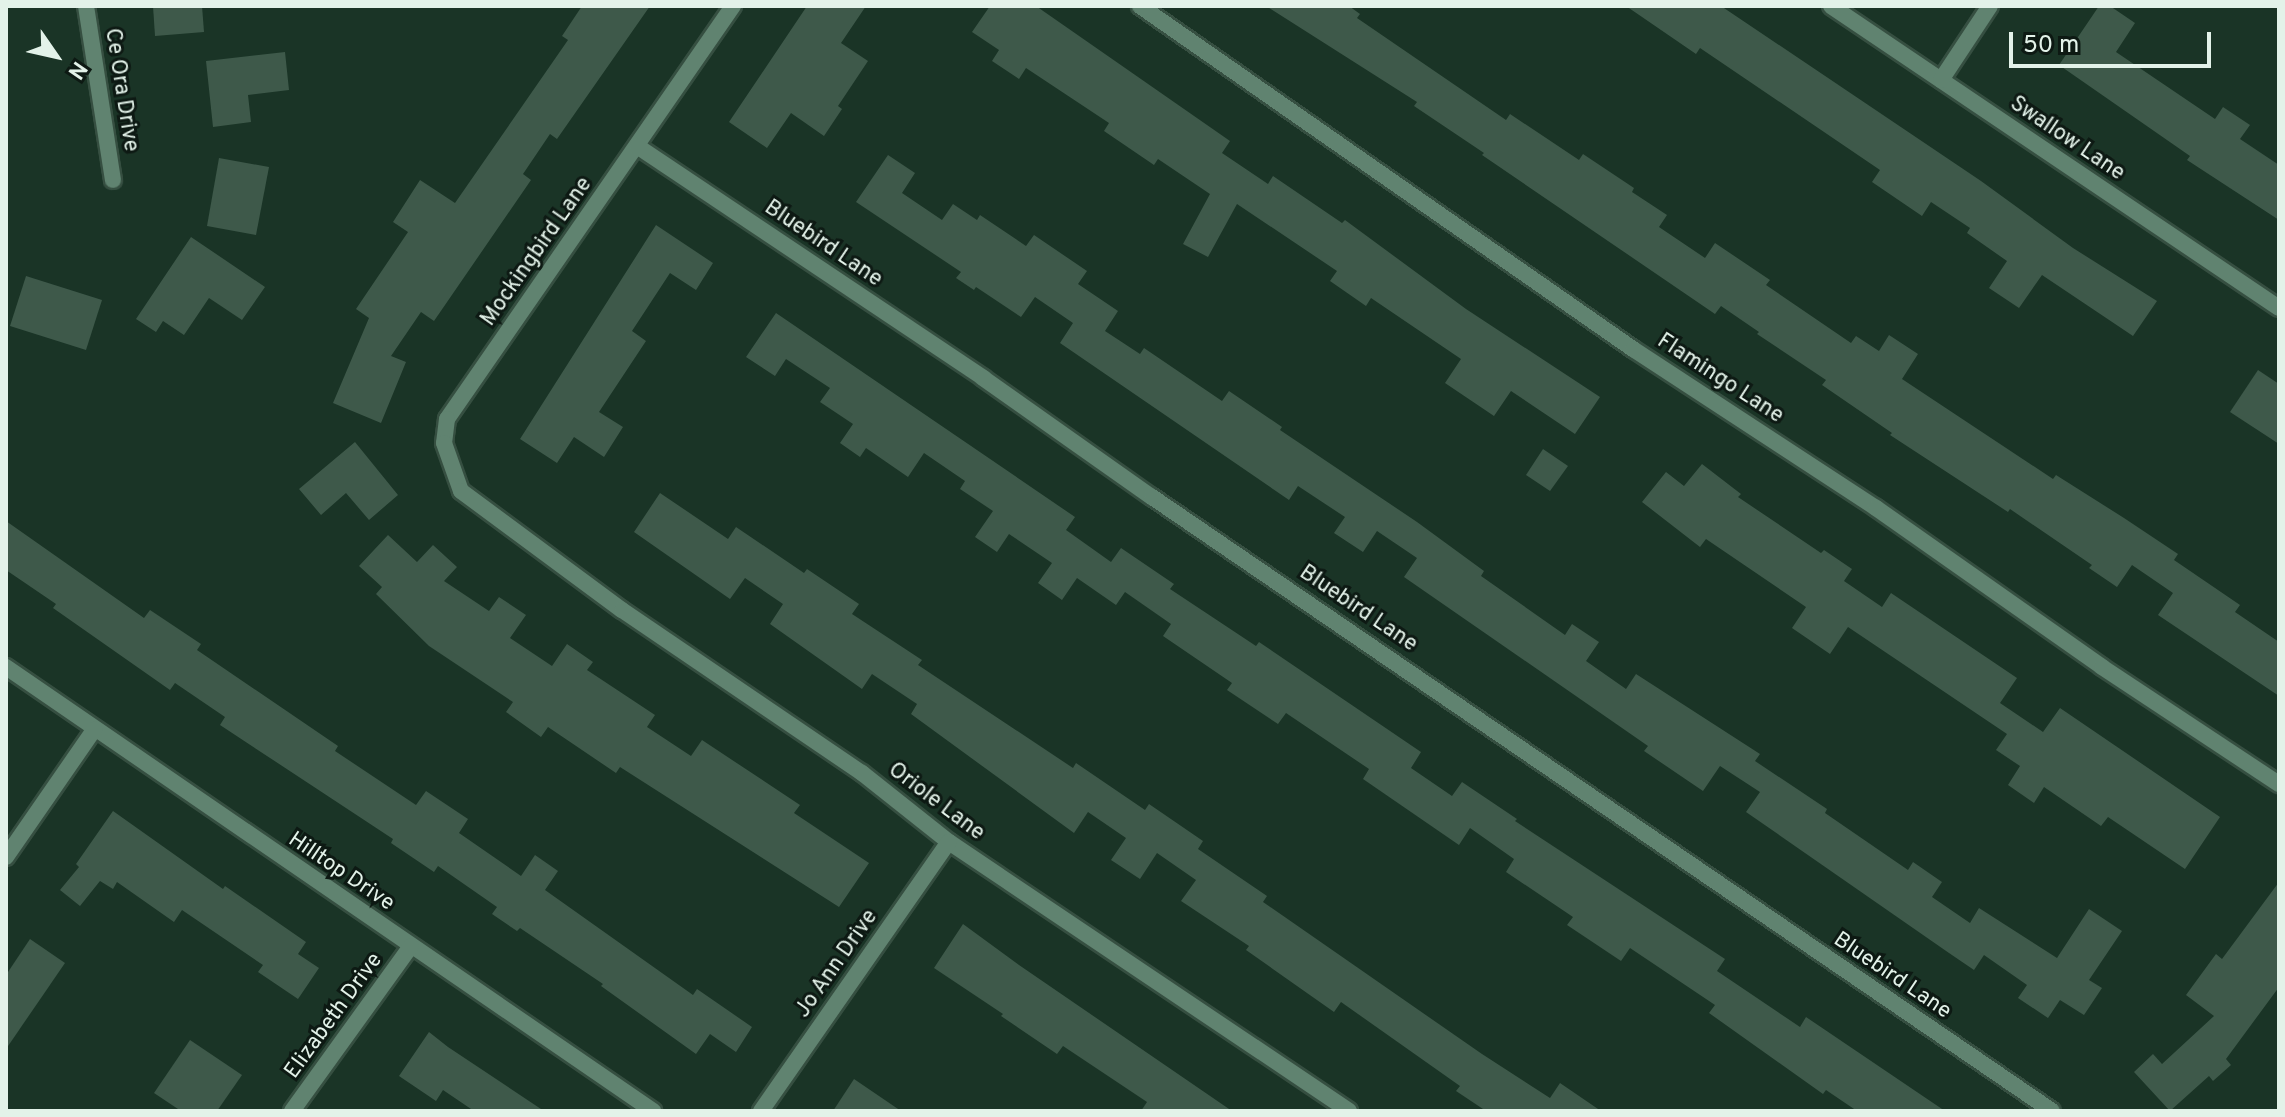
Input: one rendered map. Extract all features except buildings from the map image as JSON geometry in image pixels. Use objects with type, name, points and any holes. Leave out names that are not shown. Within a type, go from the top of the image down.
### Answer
[{"type":"street","name":"Ce Ora Drive","points":[[86,6],[113,180]]},
{"type":"street","name":"Mockingbird Lane","points":[[501,523],[461,491],[444,443],[447,419],[733,6]]},
{"type":"street","name":"Flamingo Lane","points":[[1140,6],[1633,349],[1876,508],[2102,667],[2279,784]]},
{"type":"street","name":"Swallow Lane","points":[[1831,6],[2279,308]]},
{"type":"street","points":[[1941,80],[1990,6]]},
{"type":"street","name":"Bluebird Lane","points":[[637,146],[971,369],[2052,1111]]},
{"type":"street","name":"Oriole Lane","points":[[501,523],[862,773],[949,842],[1349,1111]]},
{"type":"street","name":"Hilltop Drive","points":[[6,667],[653,1111]]},
{"type":"street","points":[[6,857],[94,730]]},
{"type":"street","name":"Jo Ann Drive","points":[[761,1111],[949,842]]},
{"type":"street","name":"Elizabeth Drive","points":[[292,1111],[411,946]]}]
